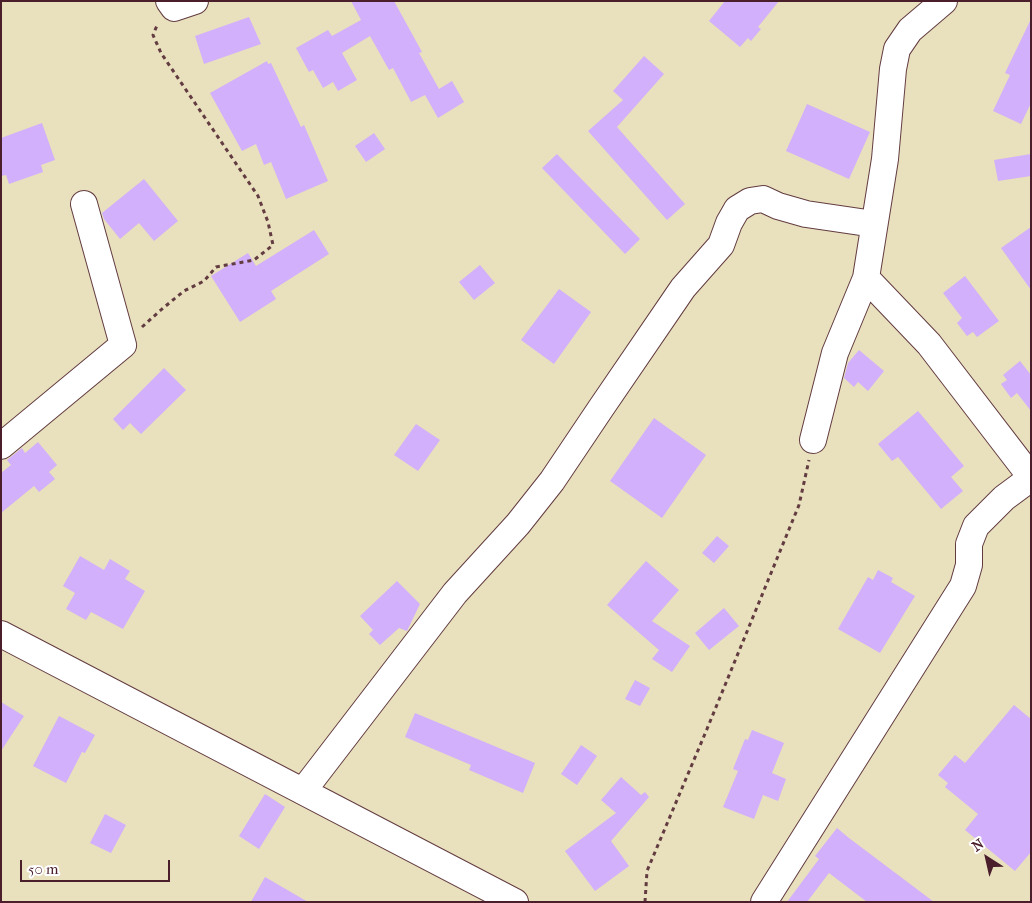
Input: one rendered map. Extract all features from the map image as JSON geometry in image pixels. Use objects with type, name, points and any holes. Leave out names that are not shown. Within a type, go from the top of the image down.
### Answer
[{"type":"street","points":[[813,440],[835,352],[866,278],[885,159],[893,69],[897,49],[910,30],[944,1]]},
{"type":"street","points":[[303,791],[455,593],[518,524],[552,481],[683,288],[720,245],[729,223],[737,210],[750,201],[764,199],[778,206],[806,214],[874,224]]},
{"type":"street","points":[[1,446],[123,345],[84,204]]},
{"type":"street","points":[[764,902],[963,586],[969,565],[969,544],[976,526],[990,511],[1031,477],[929,344],[866,278]]},
{"type":"street","points":[[1,634],[515,902]]},
{"type":"path","points":[[123,345],[184,291],[204,281],[216,267],[254,260],[274,245],[258,196],[161,53],[153,35],[160,18],[180,3]]},
{"type":"path","points":[[645,902],[647,871],[799,505],[813,440]]},
{"type":"building","points":[[351,1],[394,1],[422,52],[419,53],[439,89],[452,81],[464,102],[438,118],[425,95],[411,102],[393,68],[389,70],[370,36],[342,53],[357,80],[338,91],[333,82],[323,88],[313,70],[309,72],[296,48],[328,30],[332,36],[361,20]]},
{"type":"building","points":[[725,1],[779,1],[758,27],[761,29],[751,41],[748,38],[740,47],[709,21]]},
{"type":"building","points":[[249,17],[261,44],[204,64],[195,36]]},
{"type":"building","points":[[1031,19],[1031,103],[1021,124],[993,111],[1010,75],[1005,73]]},
{"type":"building","points":[[644,56],[664,74],[617,127],[685,204],[667,220],[588,131],[623,100],[613,91]]},
{"type":"building","points":[[267,61],[268,64],[271,63],[301,127],[304,125],[328,181],[286,199],[271,162],[264,165],[256,144],[242,151],[210,93]]},
{"type":"building","points":[[807,104],[870,132],[849,179],[786,151]]},
{"type":"building","points":[[42,123],[55,160],[41,165],[43,172],[9,184],[6,175],[1,176],[1,138]]},
{"type":"building","points":[[374,133],[385,149],[366,162],[355,146]]},
{"type":"building","points":[[557,154],[640,239],[625,254],[542,168]]},
{"type":"building","points":[[1031,154],[1031,176],[998,181],[994,160]]},
{"type":"building","points":[[144,179],[178,221],[154,241],[139,223],[120,239],[104,219],[102,213]]},
{"type":"building","points":[[1031,227],[1031,290],[1001,248]]},
{"type":"building","points":[[314,230],[329,254],[271,291],[276,299],[240,322],[211,276],[248,253],[256,266]]},
{"type":"building","points":[[480,265],[495,283],[474,300],[459,282]]},
{"type":"building","points":[[965,276],[999,321],[977,337],[973,332],[967,336],[957,323],[962,318],[943,293]]},
{"type":"building","points":[[559,289],[591,312],[554,364],[521,340]]},
{"type":"building","points":[[859,350],[884,371],[868,391],[858,382],[854,387],[844,378],[848,363]]},
{"type":"building","points":[[1020,361],[1031,375],[1031,411],[1017,393],[1011,398],[1001,384],[1007,380],[1003,375]]},
{"type":"building","points":[[164,368],[186,390],[141,434],[130,423],[123,430],[113,419]]},
{"type":"building","points":[[918,411],[964,466],[951,477],[963,491],[941,509],[898,457],[892,461],[878,444]]},
{"type":"building","points":[[654,418],[706,455],[662,518],[610,481]]},
{"type":"building","points":[[416,424],[440,440],[418,471],[394,455]]},
{"type":"building","points":[[38,442],[57,465],[49,472],[55,479],[39,492],[34,486],[1,513],[1,473],[11,465],[7,460],[22,448],[25,453]]},
{"type":"building","points":[[717,536],[729,546],[714,563],[702,553]]},
{"type":"building","points":[[80,556],[104,570],[110,559],[130,571],[125,579],[145,591],[123,629],[91,612],[86,620],[66,609],[75,593],[63,586]]},
{"type":"building","points":[[646,561],[679,590],[652,621],[690,646],[672,672],[652,659],[659,650],[607,605]]},
{"type":"building","points":[[878,570],[893,578],[891,582],[915,596],[880,653],[838,629],[868,577],[873,580]]},
{"type":"building","points":[[397,581],[420,604],[407,631],[399,628],[380,645],[369,634],[373,630],[360,616]]},
{"type":"building","points":[[724,608],[739,626],[709,650],[695,633]]},
{"type":"building","points":[[635,680],[650,688],[640,706],[625,699]]},
{"type":"building","points":[[1,702],[24,716],[1,751]]},
{"type":"building","points":[[1014,705],[1031,719],[1031,852],[1015,871],[965,830],[978,814],[945,787],[948,783],[938,775],[955,755],[965,763]]},
{"type":"building","points":[[415,713],[535,763],[523,793],[469,770],[471,765],[405,737]]},
{"type":"building","points":[[59,716],[95,735],[85,753],[82,752],[66,783],[33,766]]},
{"type":"building","points":[[752,730],[784,743],[772,773],[786,779],[778,801],[763,795],[754,819],[723,807],[738,771],[733,769],[745,739],[748,740]]},
{"type":"building","points":[[581,745],[597,756],[577,785],[561,774]]},
{"type":"building","points":[[621,777],[641,795],[645,792],[649,797],[611,841],[629,866],[595,891],[565,851],[616,813],[601,800]]},
{"type":"building","points":[[265,794],[285,807],[259,849],[239,836]]},
{"type":"building","points":[[105,814],[126,825],[111,853],[90,843]]},
{"type":"building","points":[[837,828],[934,902],[867,902],[829,873],[807,902],[787,902],[819,859],[815,856]]},
{"type":"building","points":[[265,877],[308,902],[251,902]]}]
